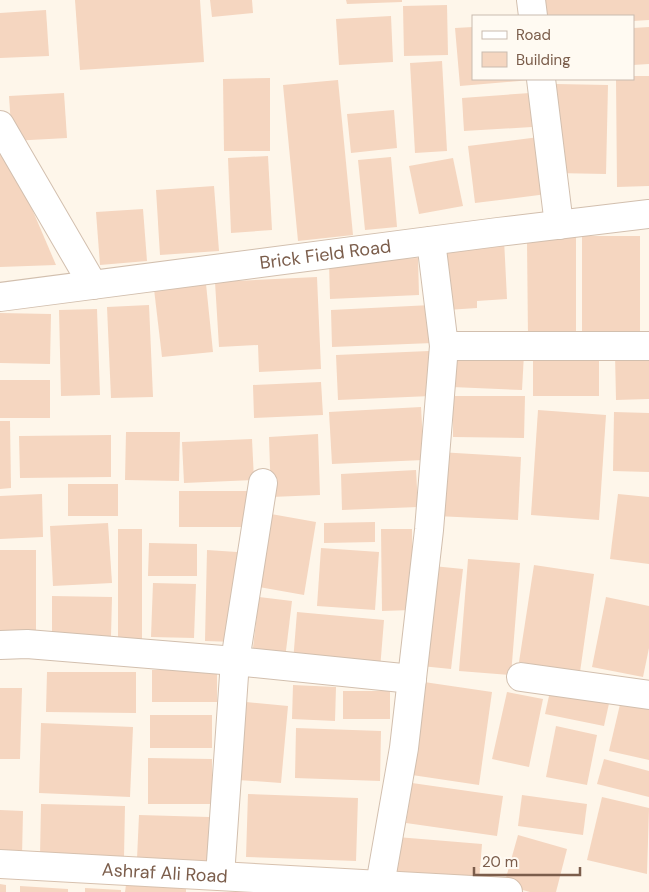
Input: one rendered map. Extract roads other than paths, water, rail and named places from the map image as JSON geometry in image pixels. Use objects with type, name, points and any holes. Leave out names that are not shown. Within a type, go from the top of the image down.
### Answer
[{"type":"street","points":[[531,0],[533,15]]},
{"type":"street","points":[[541,80],[559,225]]},
{"type":"street","points":[[0,125],[93,285]]},
{"type":"street","name":"Brick Field Road","points":[[0,297],[431,240],[649,214]]},
{"type":"street","points":[[380,885],[404,748],[428,530],[444,346],[431,240]]},
{"type":"street","points":[[444,346],[649,346]]},
{"type":"street","points":[[208,881],[235,661],[263,483]]},
{"type":"street","points":[[0,645],[27,644],[235,661],[412,679]]},
{"type":"street","points":[[521,677],[649,695]]},
{"type":"street","name":"Ashraf Ali Road","points":[[0,864],[208,881],[380,885],[508,892]]}]
